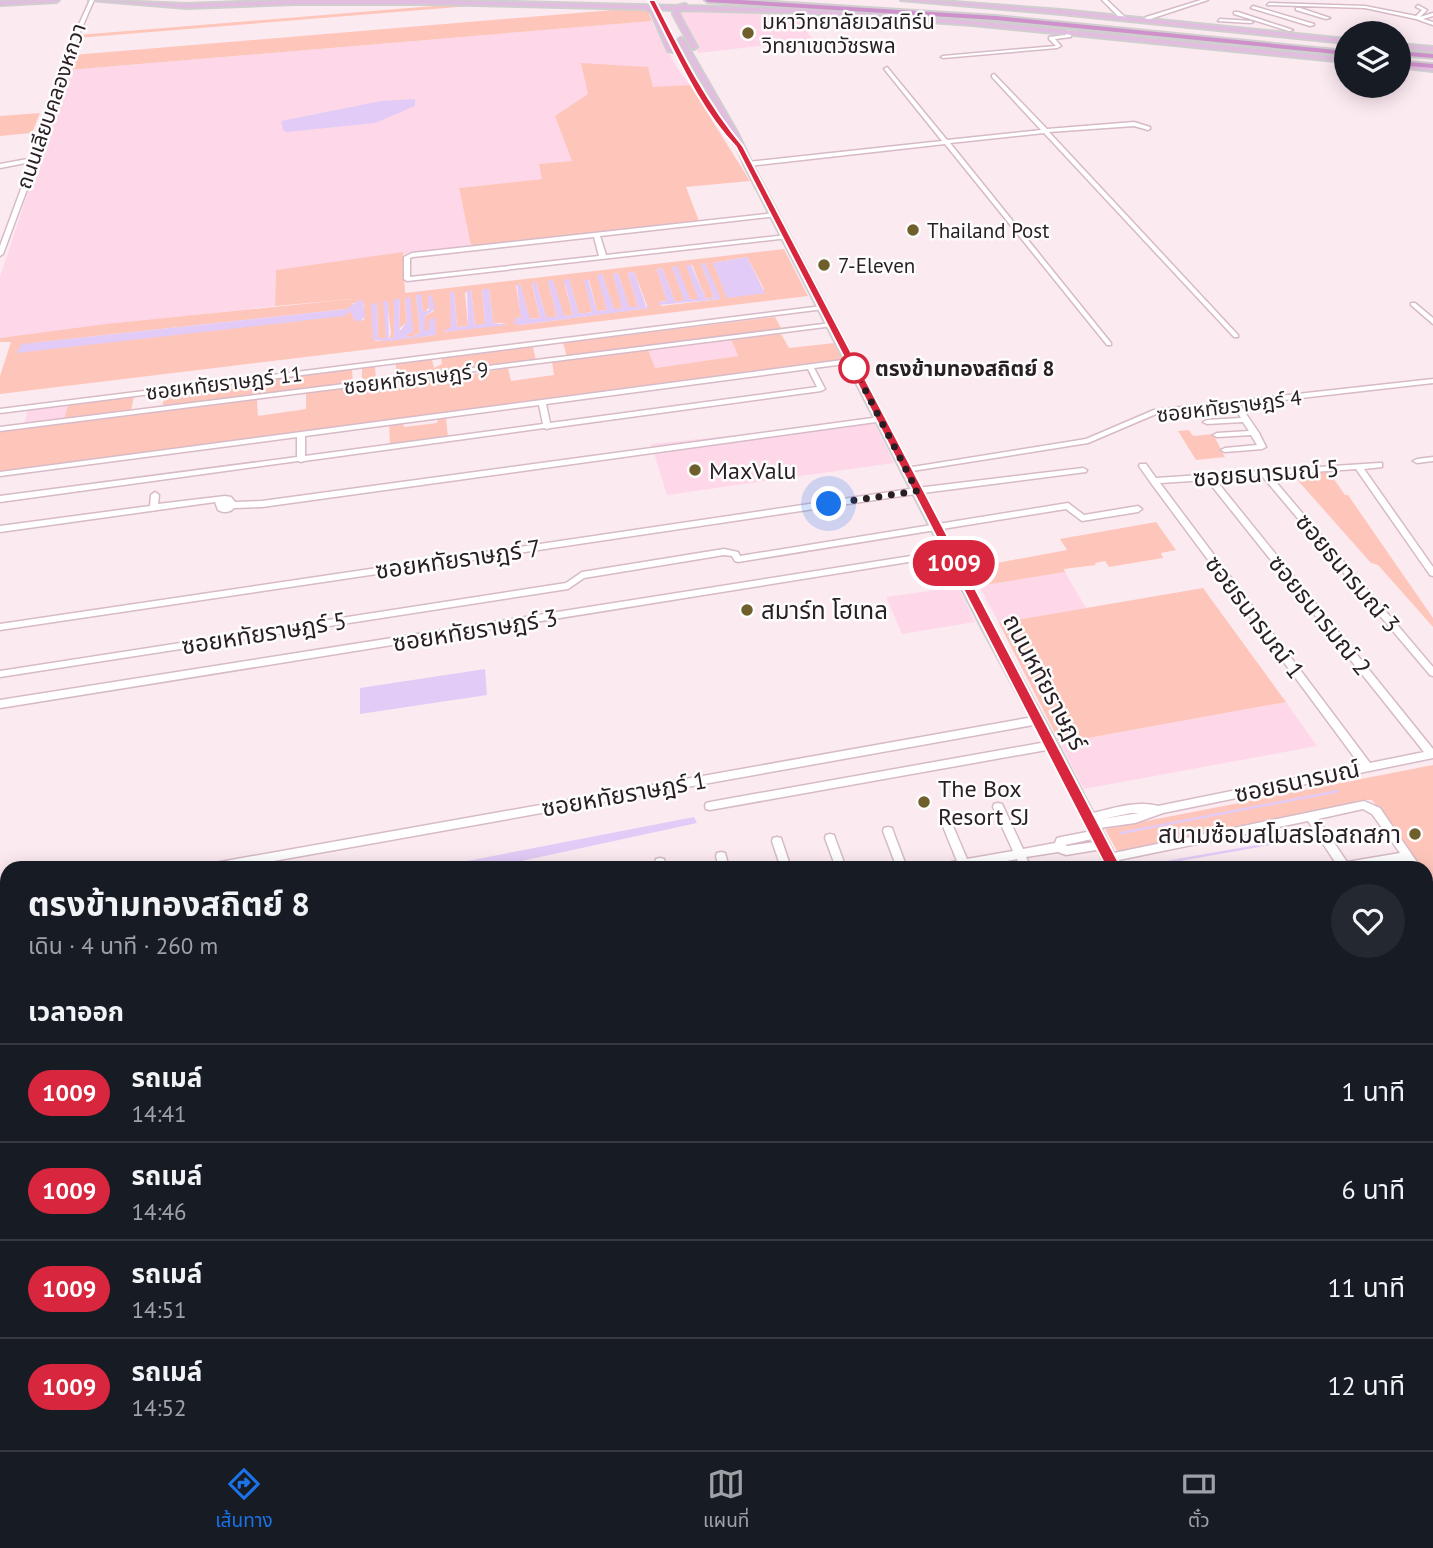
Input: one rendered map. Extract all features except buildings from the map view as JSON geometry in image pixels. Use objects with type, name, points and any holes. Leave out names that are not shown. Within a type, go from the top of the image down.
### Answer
[{"type":"highway","points":[[708,0],[882,9],[1061,24],[1305,49],[1334,55]]},
{"type":"highway","points":[[818,0],[997,13],[1334,46]]},
{"type":"highway","points":[[1061,24],[1144,36],[1334,56]]},
{"type":"highway","points":[[1411,54],[1433,56]]},
{"type":"highway","points":[[1411,63],[1433,66]]},
{"type":"main road","points":[[0,3],[56,0]]},
{"type":"main road","points":[[92,0],[187,6],[376,1],[685,6],[886,16],[1334,56]]},
{"type":"main road","name":"ถนนหทัยราษฎร์","points":[[652,0],[696,85],[728,135],[739,146]]},
{"type":"main road","name":"ถนนหทัยราษฎร์","points":[[660,0],[735,134],[822,308],[1052,744],[1110,861]]},
{"type":"main road","points":[[904,0],[1145,21],[1263,26],[1334,39]]},
{"type":"main road","points":[[642,5],[653,11],[680,68],[696,85]]},
{"type":"main road","points":[[685,6],[677,8],[676,14],[695,50],[707,85]]},
{"type":"main road","points":[[1411,47],[1433,49]]},
{"type":"street","name":"ถนนเลียบคลองหกวา","points":[[0,254],[62,87],[62,72],[81,17],[92,0]]},
{"type":"street","points":[[1104,0],[1124,19]]},
{"type":"street","points":[[1145,21],[1206,0]]},
{"type":"street","points":[[1327,0],[1358,5]]},
{"type":"street","points":[[1269,2],[1290,4]]},
{"type":"street","points":[[1269,2],[1365,7],[1433,23]]},
{"type":"street","points":[[1299,5],[1316,15],[1328,18]]},
{"type":"street","points":[[1263,26],[1299,5]]},
{"type":"street","points":[[1417,19],[1425,10],[1418,6]]},
{"type":"street","points":[[1253,7],[1312,25]]},
{"type":"street","points":[[1316,15],[1330,8]]},
{"type":"street","points":[[1417,19],[1433,15]]},
{"type":"street","points":[[1236,16],[1245,16],[1263,26]]},
{"type":"street","points":[[1220,20],[1291,30]]},
{"type":"street","points":[[943,57],[1059,47],[1051,38],[1069,36],[1068,32]]},
{"type":"street","points":[[887,69],[1109,344]]},
{"type":"street","points":[[994,76],[1236,336]]},
{"type":"street","points":[[748,164],[1045,131],[1134,124],[1148,128]]},
{"type":"street","points":[[0,168],[35,161]]},
{"type":"street","points":[[775,215],[412,255],[406,260],[407,279],[786,237]]},
{"type":"street","points":[[597,235],[603,257]]},
{"type":"street","points":[[1413,304],[1433,322]]},
{"type":"street","name":"ซอยหทัยราษฎร์ 11","points":[[0,411],[822,308]]},
{"type":"street","name":"ซอยหทัยราษฎร์ 9","points":[[0,429],[831,325]]},
{"type":"street","points":[[0,474],[851,363]]},
{"type":"street","points":[[0,499],[821,389],[813,368]]},
{"type":"street","name":"ซอยหทัยราษฎร์ 4","points":[[906,470],[1088,441],[1154,412],[1433,381]]},
{"type":"street","points":[[542,402],[547,427]]},
{"type":"street","points":[[1225,450],[1262,447],[1236,404]]},
{"type":"street","points":[[0,529],[216,499],[220,502],[230,500],[232,505],[262,504],[880,419]]},
{"type":"street","points":[[1208,422],[1246,420]]},
{"type":"street","points":[[1217,435],[1255,433]]},
{"type":"street","points":[[300,460],[301,434]]},
{"type":"street","points":[[1417,461],[1433,459]]},
{"type":"street","name":"ซอยธนารมณ์ 5","points":[[1154,481],[1379,465]]},
{"type":"street","name":"ซอยธนารมณ์ 1","points":[[1143,466],[1367,767]]},
{"type":"street","points":[[1358,466],[1433,573]]},
{"type":"street","name":"ซอยหทัยราษฎร์ 7","points":[[0,627],[1083,470]]},
{"type":"street","name":"ซอยธนารมณ์ 3","points":[[1264,473],[1433,673]]},
{"type":"street","name":"ซอยธนารมณ์ 2","points":[[1209,477],[1432,754]]},
{"type":"street","points":[[153,507],[155,495]]},
{"type":"street","name":"ซอยหทัยราษฎร์ 5","points":[[0,674],[568,586],[582,575],[724,552],[735,555],[738,559],[1068,506],[1083,518],[1138,509]]},
{"type":"street","name":"ซอยหทัยราษฎร์ 3","points":[[0,704],[949,553]]},
{"type":"street","name":"ซอยหทัยราษฎร์ 1","points":[[248,861],[1039,720]]},
{"type":"street","points":[[710,806],[1052,744]]},
{"type":"street","name":"ซอยธนารมณ์","points":[[987,861],[1059,847],[1066,851],[1095,831],[1162,809],[1432,754]]},
{"type":"street","points":[[1119,861],[1364,805],[1376,811],[1411,861]]},
{"type":"street","points":[[998,807],[1022,861]]},
{"type":"street","points":[[1310,816],[1340,861]]},
{"type":"street","points":[[945,819],[962,861]]},
{"type":"street","points":[[888,831],[899,861]]},
{"type":"street","points":[[830,838],[838,861]]},
{"type":"street","points":[[777,841],[784,861]]},
{"type":"street","points":[[721,856],[722,861]]},
{"type":"street","points":[[1378,861],[1407,856]]},
{"type":"shaded area","points":[[458,4],[587,6],[483,5],[77,38],[78,35]]},
{"type":"shaded area","points":[[637,8],[648,11],[652,21],[68,70],[73,55]]},
{"type":"shaded area","name":"มหาวิทยาลัยเวสเทิร์น วิทยาเขตวัชรพล","points":[[687,9],[793,12],[813,40],[698,53],[677,15]]},
{"type":"shaded area","points":[[652,21],[677,68],[690,85],[588,94],[572,161],[543,179],[459,188],[471,246],[276,270],[275,306],[0,338],[0,277],[68,70]]},
{"type":"shaded area","points":[[581,63],[648,67],[653,87],[690,85],[750,181],[686,187],[699,221],[471,246],[459,188],[542,179],[539,164],[572,161],[555,116],[588,94]]},
{"type":"shaded area","points":[[415,99],[415,106],[375,123],[287,132],[283,130],[281,121],[381,101]]},
{"type":"shaded area","points":[[40,113],[32,133],[0,136],[0,116]]},
{"type":"shaded area","points":[[784,249],[808,296],[0,394],[0,376],[11,342],[0,342],[0,338],[106,324],[352,299],[275,306],[276,270],[403,252],[405,293]],"holes":[[[747,257],[764,289],[728,298],[713,263]],[[701,264],[720,299],[661,306],[662,301],[667,301],[657,269],[662,268],[675,302],[685,301],[672,267],[677,267],[690,300],[699,299],[687,265],[692,265],[706,299],[714,297]],[[634,272],[648,308],[520,325],[516,321],[519,318],[522,320],[516,286],[520,284],[529,319],[540,318],[532,284],[536,282],[546,317],[557,317],[548,281],[553,281],[563,316],[573,315],[565,286],[569,280],[579,314],[592,312],[585,280],[589,280],[597,311],[607,310],[598,276],[602,274],[614,310],[623,309],[613,274],[618,273],[629,308],[638,307],[628,273]],[[489,289],[493,323],[507,323],[444,332],[451,328],[451,293],[454,292],[457,327],[468,326],[465,293],[471,290],[475,325],[485,324],[482,290]],[[416,295],[421,295],[423,313],[430,307],[428,296],[434,311],[425,316],[425,331],[436,335],[375,341],[377,304],[378,339],[386,339],[387,301],[391,333],[389,339],[396,337],[394,299],[400,299],[399,329],[407,322],[405,298],[413,331],[405,336],[411,337],[420,333]],[[353,303],[364,304],[364,320],[355,321],[351,311],[22,344],[347,309]]]},
{"type":"shaded area","points":[[747,257],[765,293],[727,298],[713,263]]},
{"type":"shaded area","points":[[705,263],[721,299],[659,305],[659,302],[667,301],[657,269],[662,268],[675,302],[684,300],[672,267],[677,266],[690,299],[698,299],[686,265],[691,265],[706,299],[714,297],[701,264]]},
{"type":"shaded area","points":[[634,272],[646,306],[650,308],[520,325],[512,323],[516,321],[515,317],[521,319],[517,285],[520,284],[530,319],[540,318],[532,283],[536,282],[546,317],[557,317],[548,281],[553,280],[564,316],[573,315],[564,280],[569,279],[579,314],[592,312],[584,280],[588,279],[597,311],[607,310],[597,275],[602,274],[614,309],[622,308],[613,274],[618,273],[629,307],[638,307],[628,273]]},
{"type":"shaded area","points":[[482,289],[489,289],[493,323],[507,325],[443,332],[451,327],[450,292],[454,292],[457,327],[468,326],[467,290],[471,290],[475,325],[485,324]]},
{"type":"shaded area","points":[[421,294],[423,312],[429,310],[428,295],[432,296],[435,309],[425,316],[425,330],[429,330],[429,320],[435,317],[436,335],[388,341],[373,340],[371,304],[377,303],[378,338],[386,338],[383,301],[388,301],[389,338],[394,338],[394,299],[400,299],[399,329],[401,330],[407,321],[405,298],[410,297],[413,332],[405,336],[411,337],[420,333],[416,295]]},
{"type":"shaded area","points":[[359,300],[363,301],[365,317],[360,321],[355,321],[350,311],[344,316],[16,353],[22,344],[347,309]]},
{"type":"shaded area","points":[[775,317],[782,330],[567,357],[563,343]]},
{"type":"shaded area","points":[[781,334],[789,348],[834,343],[843,361],[0,471],[0,432],[257,399],[258,416],[306,409],[306,393],[450,375],[452,378],[508,368],[511,381],[554,375],[552,362],[648,350],[655,368],[738,356],[731,339]]},
{"type":"shaded area","points":[[731,339],[738,356],[654,368],[648,350]]},
{"type":"shaded area","points":[[533,347],[536,361],[362,382],[362,368],[375,366],[376,380],[396,377],[396,364],[432,359],[434,368],[442,364],[441,358]]},
{"type":"shaded area","points":[[352,369],[353,384],[162,408],[165,392]]},
{"type":"shaded area","points":[[134,396],[131,411],[64,420],[68,404]]},
{"type":"shaded area","points":[[68,404],[64,420],[24,425],[28,409]]},
{"type":"shaded area","points":[[446,418],[448,438],[390,445],[389,425],[403,424],[404,427],[437,423],[438,419]]},
{"type":"shaded area","points":[[873,421],[894,463],[667,495],[651,444]]},
{"type":"shaded area","points":[[1189,430],[1193,436],[1213,434],[1225,457],[1196,460],[1178,431]]},
{"type":"shaded area","points":[[1329,472],[1345,495],[1348,495],[1433,618],[1433,627],[1378,565],[1371,563],[1293,475]]},
{"type":"shaded area","points":[[1156,522],[1176,550],[1161,553],[1163,558],[1109,567],[1105,561],[1095,563],[1096,565],[1064,569],[1065,572],[979,586],[970,568],[1067,550],[1060,539]]},
{"type":"shaded area","points":[[1065,572],[1086,608],[999,623],[979,586]]},
{"type":"shaded area","points":[[958,587],[975,622],[902,634],[886,597]]},
{"type":"shaded area","points":[[1203,588],[1286,702],[1060,743],[999,623]]},
{"type":"shaded area","points":[[485,669],[487,695],[360,714],[360,688]]},
{"type":"shaded area","points":[[1286,702],[1317,746],[1084,789],[1060,743]]},
{"type":"shaded area","points":[[1433,765],[1433,861],[1417,861],[1372,800],[1361,800],[1310,816],[1118,853],[1105,829]]},
{"type":"shaded area","points":[[694,817],[697,823],[522,861],[467,861]]},
{"type":"waterway","points":[[1121,833],[1338,791]]},
{"type":"waterway","points":[[1173,861],[1303,838]]},
{"type":"bus line","name":"1009","points":[[652,0],[696,85],[728,135],[739,146],[1110,861]]},
{"type":"place","name":"มหาวิทยาลัยเวสเทิร์น วิทยาเขตวัชรพล","points":[[748,33]]},
{"type":"place","name":"Thailand Post","points":[[913,230]]},
{"type":"place","name":"7-Eleven","points":[[824,265]]},
{"type":"place","name":"ตรงข้ามทองสถิตย์ 8","points":[[854,368]]},
{"type":"place","name":"MaxValu","points":[[695,470]]},
{"type":"place","name":"สมาร์ท โฮเทล","points":[[747,610]]},
{"type":"place","name":"The Box Resort SJ","points":[[924,802]]},
{"type":"place","name":"สนามซ้อมสโมสรโอสถสภา","points":[[1415,834]]},
{"type":"route","points":[[829,504],[917,491],[854,368]]}]
